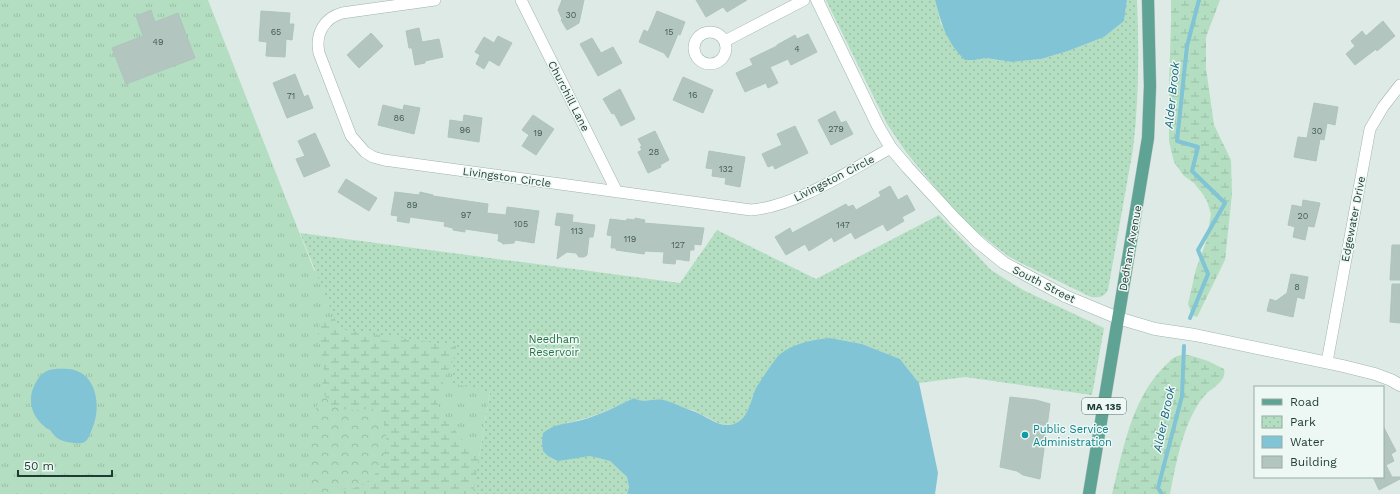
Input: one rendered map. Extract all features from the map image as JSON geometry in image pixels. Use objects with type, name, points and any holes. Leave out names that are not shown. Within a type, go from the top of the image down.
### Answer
[{"type":"main road","name":"Dedham Avenue","points":[[1089,494],[1148,138],[1150,86],[1148,0]]},
{"type":"street","name":"Livingston Circle","points":[[435,0],[342,13],[333,16],[322,27],[317,42],[319,53],[349,131],[361,149],[368,155],[384,160],[743,209],[760,209],[776,205],[808,192],[891,148]]},
{"type":"street","name":"Churchill Lane","points":[[521,0],[617,192]]},
{"type":"street","points":[[725,40],[804,0]]},
{"type":"street","name":"South Street","points":[[817,0],[878,126],[891,148],[956,220],[978,242],[996,257],[1052,290],[1118,318],[1155,329],[1195,335],[1327,362],[1374,374],[1400,385]]},
{"type":"street","name":"Edgewater Drive","points":[[1327,362],[1370,129],[1400,84]]},
{"type":"green space","points":[[0,0],[208,0],[314,270],[456,346],[490,391],[473,494],[0,494]]},
{"type":"green space","points":[[826,0],[935,0],[941,24],[975,60],[986,58],[1012,62],[1041,59],[1068,51],[1104,37],[1124,21],[1127,0],[1137,0],[1138,75],[1133,149],[1108,290],[1103,296],[1091,297],[1019,262],[1008,256],[964,222],[906,152],[887,124]]},
{"type":"green space","points":[[1171,0],[1220,0],[1206,37],[1206,68],[1214,125],[1231,160],[1232,194],[1225,260],[1197,317],[1192,315],[1188,304],[1196,269],[1206,242],[1211,214],[1207,201],[1202,193],[1194,183],[1184,176],[1174,162],[1169,141]]},
{"type":"green space","name":"Needham Reservoir","points":[[939,215],[991,270],[1023,290],[1104,328],[1092,395],[965,377],[919,383],[900,359],[862,344],[830,338],[757,387],[749,409],[742,420],[736,424],[726,425],[718,423],[693,410],[682,408],[664,400],[639,401],[634,398],[609,410],[565,423],[558,461],[590,456],[610,461],[627,477],[629,487],[627,494],[473,494],[490,392],[451,383],[456,346],[339,329],[300,233],[680,283],[717,230],[816,279]]},
{"type":"green space","points":[[325,318],[338,319],[362,336],[387,341],[430,334],[464,335],[565,423],[627,494],[330,494],[360,486],[369,480],[377,472],[382,462],[386,440],[382,418],[376,409],[346,410],[331,405],[322,391],[324,368],[318,334],[320,322]],"holes":[[[461,354],[505,401],[489,467],[459,436],[438,407],[437,401],[453,360]]]},
{"type":"green space","points":[[1189,355],[1208,361],[1224,369],[1224,374],[1221,381],[1205,395],[1198,405],[1186,429],[1170,494],[1112,494],[1130,427],[1143,395],[1152,381],[1171,360],[1177,356]]},
{"type":"green space","points":[[322,391],[331,405],[346,410],[376,409],[382,417],[386,436],[386,453],[375,476],[359,486],[330,494],[313,494],[309,466],[309,442],[317,405]]},
{"type":"water","points":[[935,0],[1127,0],[1124,21],[1104,37],[1068,51],[1041,59],[1012,62],[986,58],[965,60],[949,40]]},
{"type":"water","points":[[830,338],[862,344],[900,359],[919,383],[938,473],[935,494],[627,494],[629,487],[627,477],[610,461],[590,456],[558,461],[548,456],[543,451],[543,433],[552,427],[595,416],[634,398],[641,401],[664,400],[694,411],[721,424],[726,425],[739,422],[747,412],[756,388],[779,355],[797,345],[810,341]]},
{"type":"water","points":[[52,369],[69,369],[86,377],[95,392],[97,411],[95,420],[90,435],[82,443],[68,442],[58,439],[50,430],[40,423],[36,418],[32,407],[31,396],[36,382],[42,374]]},
{"type":"building","points":[[562,0],[584,0],[579,23],[567,30],[561,20],[562,19],[558,10]]},
{"type":"building","points":[[696,0],[747,0],[727,12],[723,7],[706,17]]},
{"type":"building","points":[[151,10],[155,22],[178,13],[195,58],[126,84],[112,48],[143,36],[136,16]]},
{"type":"building","points":[[261,11],[290,13],[289,24],[294,24],[292,40],[286,39],[285,57],[266,56],[267,42],[259,41]]},
{"type":"building","points":[[657,11],[685,22],[680,35],[678,34],[668,58],[664,53],[639,42],[644,30],[648,32]]},
{"type":"building","points":[[1383,21],[1395,36],[1377,51],[1376,49],[1355,65],[1346,54],[1355,46],[1351,41],[1362,31],[1366,36]]},
{"type":"building","points":[[419,28],[422,42],[439,39],[443,57],[415,65],[412,48],[409,48],[406,31]]},
{"type":"building","points":[[371,33],[383,46],[359,68],[347,55]]},
{"type":"building","points":[[808,34],[817,52],[791,65],[788,59],[770,67],[778,83],[768,88],[766,83],[745,92],[736,73],[753,65],[750,59],[777,46],[795,35],[797,39]]},
{"type":"building","points":[[498,36],[512,43],[499,66],[489,60],[484,69],[476,64],[480,55],[475,52],[484,37],[494,43]]},
{"type":"building","points":[[592,38],[601,53],[613,47],[622,63],[598,76],[580,44]]},
{"type":"building","points":[[295,74],[304,97],[308,95],[313,108],[287,118],[273,83]]},
{"type":"building","points":[[683,77],[713,90],[703,113],[673,100]]},
{"type":"building","points":[[620,89],[635,119],[621,126],[614,113],[612,114],[603,99]]},
{"type":"building","points":[[1314,103],[1338,107],[1335,125],[1327,123],[1324,140],[1320,139],[1316,161],[1294,157],[1298,137],[1307,138]]},
{"type":"building","points":[[383,105],[403,110],[404,105],[420,108],[414,134],[378,125]]},
{"type":"building","points":[[835,111],[841,123],[846,121],[853,134],[831,145],[818,120]]},
{"type":"building","points":[[464,115],[482,118],[479,142],[448,137],[450,120],[463,122]]},
{"type":"building","points":[[533,115],[554,129],[536,155],[522,146],[529,135],[522,130]]},
{"type":"building","points":[[795,126],[808,153],[775,169],[773,165],[768,167],[762,154],[782,145],[777,134]]},
{"type":"building","points":[[655,131],[669,160],[660,165],[661,167],[648,173],[638,152],[642,150],[640,147],[642,146],[638,139]]},
{"type":"building","points":[[315,133],[330,166],[304,177],[296,159],[305,156],[298,141]]},
{"type":"building","points":[[709,151],[745,157],[740,187],[725,184],[726,178],[712,176],[713,169],[706,168]]},
{"type":"building","points":[[346,179],[377,198],[369,211],[338,192]]},
{"type":"building","points":[[890,186],[898,200],[907,195],[915,210],[902,217],[904,221],[887,231],[883,224],[855,239],[851,232],[834,242],[832,237],[809,251],[805,244],[786,255],[775,237],[790,228],[792,233],[846,204],[848,207],[853,205],[856,210],[881,196],[879,192]]},
{"type":"building","points":[[395,192],[419,195],[420,192],[433,196],[488,204],[487,213],[506,215],[507,207],[539,211],[534,243],[515,240],[514,243],[503,244],[498,241],[499,234],[465,229],[465,232],[453,230],[453,228],[444,226],[445,222],[410,217],[409,223],[397,221],[398,216],[391,215]]},
{"type":"building","points":[[1303,200],[1320,203],[1314,227],[1308,226],[1305,240],[1293,237],[1295,227],[1288,225],[1292,205],[1302,207]]},
{"type":"building","points":[[557,213],[573,215],[572,222],[595,225],[593,237],[589,237],[587,255],[584,257],[579,257],[576,253],[567,252],[557,259],[561,226],[555,225]]},
{"type":"building","points":[[635,218],[645,220],[644,223],[704,228],[701,245],[694,244],[694,250],[690,250],[689,261],[676,259],[675,264],[663,263],[664,252],[645,251],[644,254],[611,248],[612,236],[607,235],[610,219],[626,221],[627,219],[635,220]]},
{"type":"building","points":[[1392,245],[1400,245],[1400,280],[1390,280]]},
{"type":"building","points":[[1291,274],[1308,277],[1304,299],[1297,297],[1293,317],[1267,311],[1270,299],[1276,301],[1287,293]]},
{"type":"building","points":[[1392,284],[1400,284],[1400,323],[1390,322]]},
{"type":"building","name":"Public Service Administration","points":[[1010,397],[1036,400],[1050,404],[1040,479],[1000,467]]},
{"type":"building","points":[[1384,428],[1396,451],[1391,454],[1394,461],[1386,465],[1392,477],[1400,477],[1400,479],[1379,490],[1373,478],[1384,478]]},
{"type":"waterway","name":"Alder Brook","points":[[1190,318],[1208,274],[1198,250],[1225,203],[1192,171],[1198,147],[1177,141],[1187,46],[1199,0]]},
{"type":"waterway","name":"Alder Brook","points":[[1162,494],[1158,488],[1182,396],[1184,346]]},
{"type":"place","name":"Public Service Administration","points":[[1025,435]]}]
